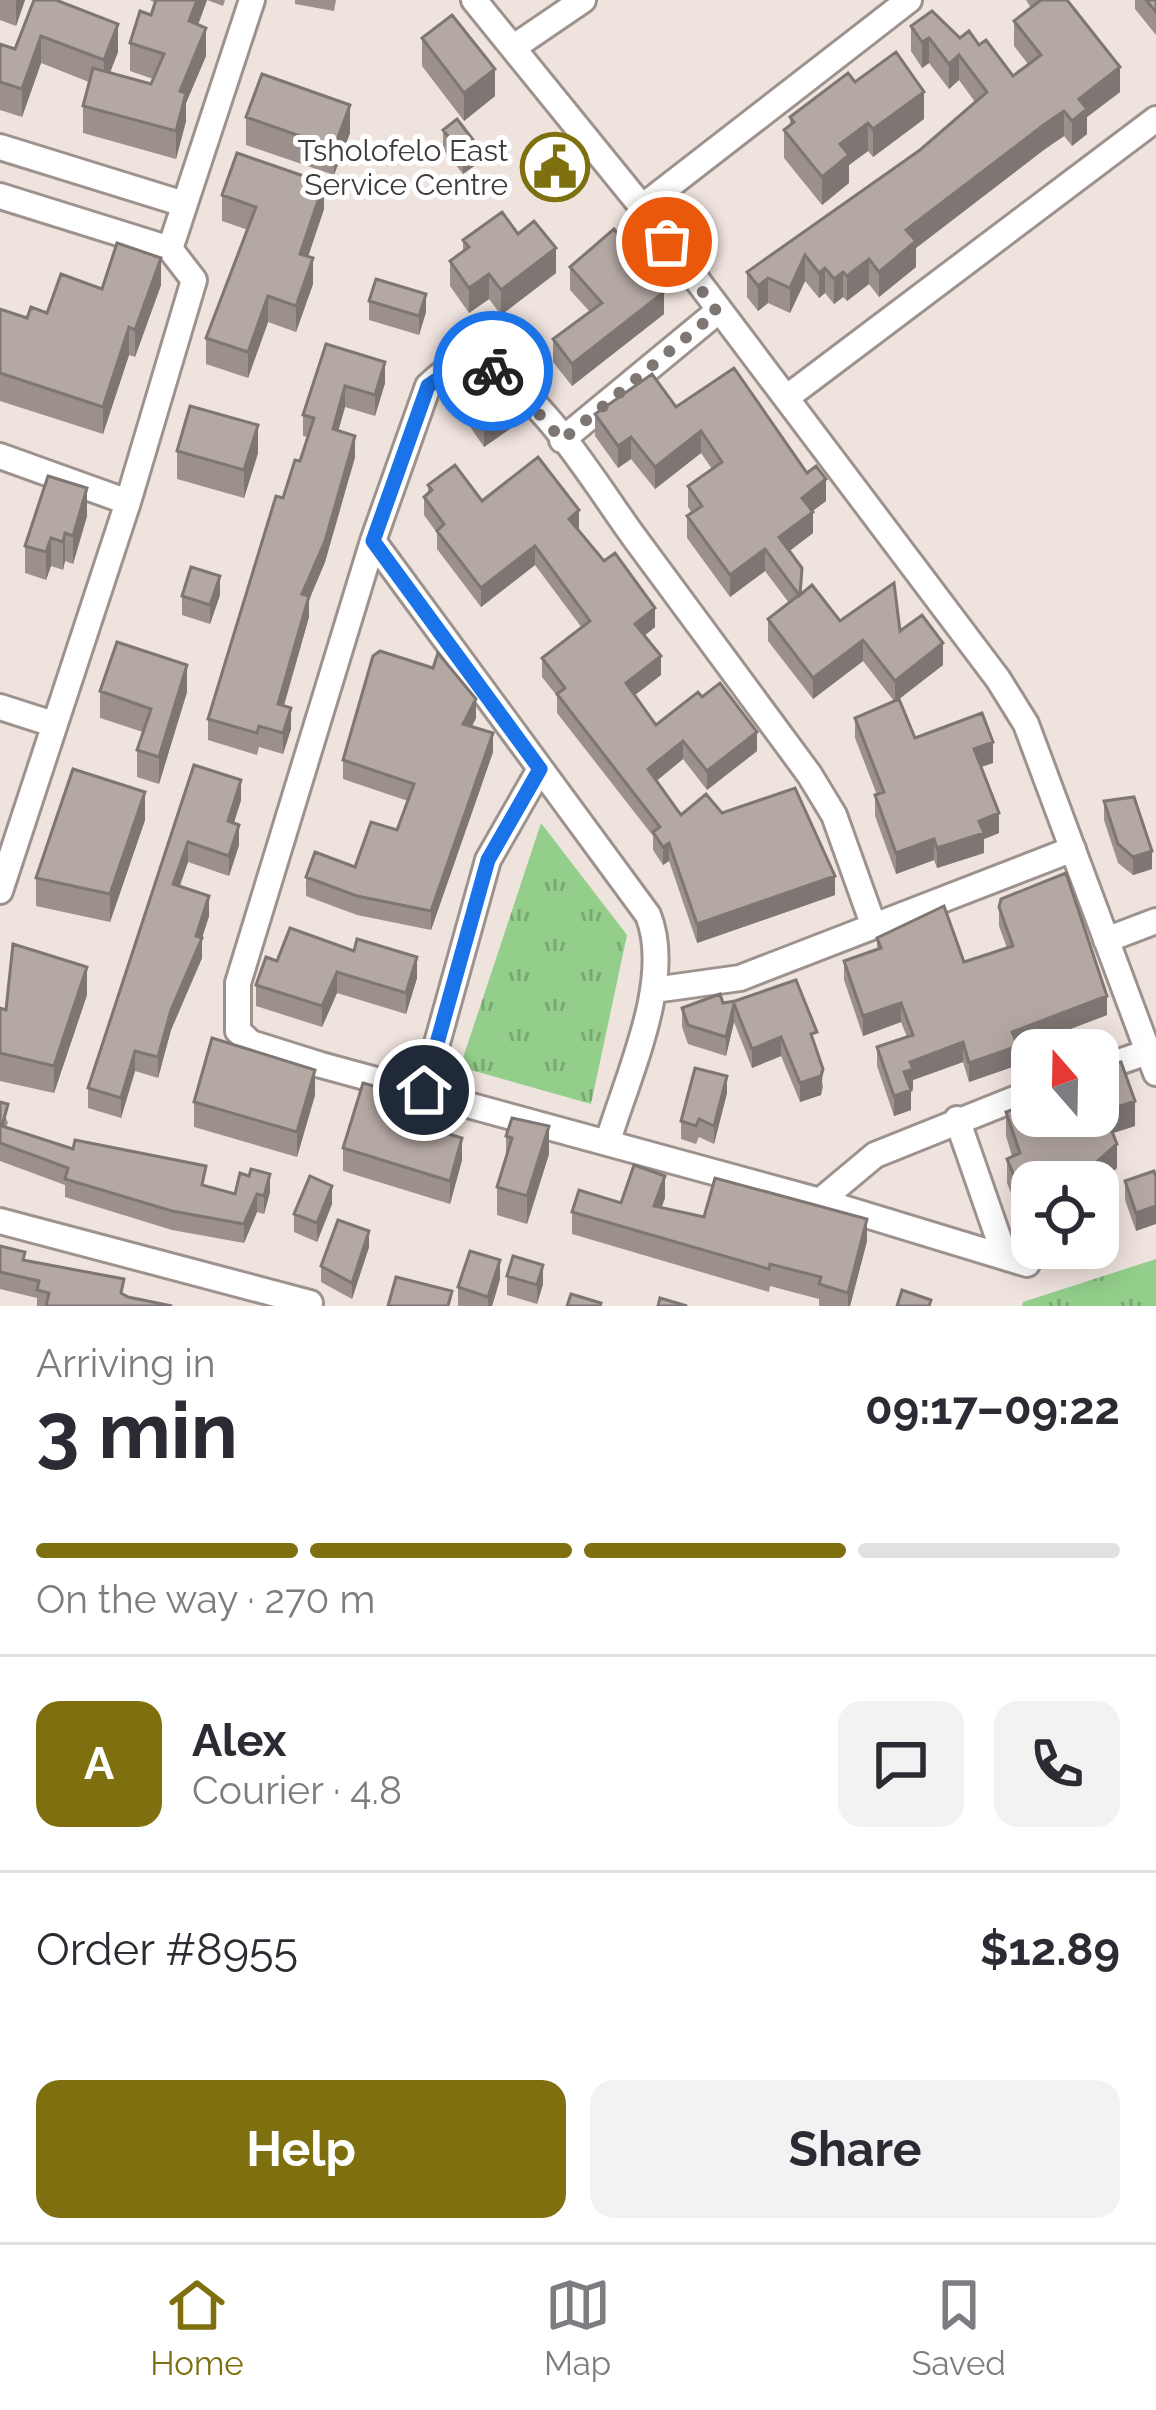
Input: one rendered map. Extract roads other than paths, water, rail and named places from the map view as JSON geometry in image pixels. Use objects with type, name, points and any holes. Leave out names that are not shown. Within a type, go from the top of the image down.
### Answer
[{"type":"street","points":[[170,249],[252,0]]},
{"type":"street","points":[[474,0],[642,207],[998,679],[1026,724],[1152,1062],[1119,1066]]},
{"type":"street","points":[[514,47],[583,0]]},
{"type":"street","points":[[642,207],[910,0]]},
{"type":"street","points":[[786,398],[1156,118]]},
{"type":"street","points":[[0,147],[184,204]]},
{"type":"street","points":[[143,240],[155,195]]},
{"type":"street","points":[[0,196],[170,249],[194,280],[128,502],[0,891]]},
{"type":"street","points":[[562,440],[717,312]]},
{"type":"street","points":[[873,924],[834,815],[809,774],[562,440],[509,380],[481,364],[463,362],[446,370],[428,386],[373,541],[238,983],[234,1015],[238,1031],[250,1043],[820,1201],[1016,1261],[957,1119]]},
{"type":"street","points":[[0,456],[128,502]]},
{"type":"street","points":[[373,541],[648,915],[659,955],[653,990],[608,1141]]},
{"type":"street","points":[[0,707],[53,724]]},
{"type":"street","points":[[424,1090],[488,860],[540,769]]},
{"type":"street","points":[[653,990],[740,978],[1073,849]]},
{"type":"street","points":[[1106,940],[1156,922]]},
{"type":"street","points":[[820,1201],[875,1155],[1011,1100]]},
{"type":"street","points":[[0,1221],[310,1304]]},
{"type":"place","name":"Tsholofelo East Service Centre","points":[[555,167]]}]
